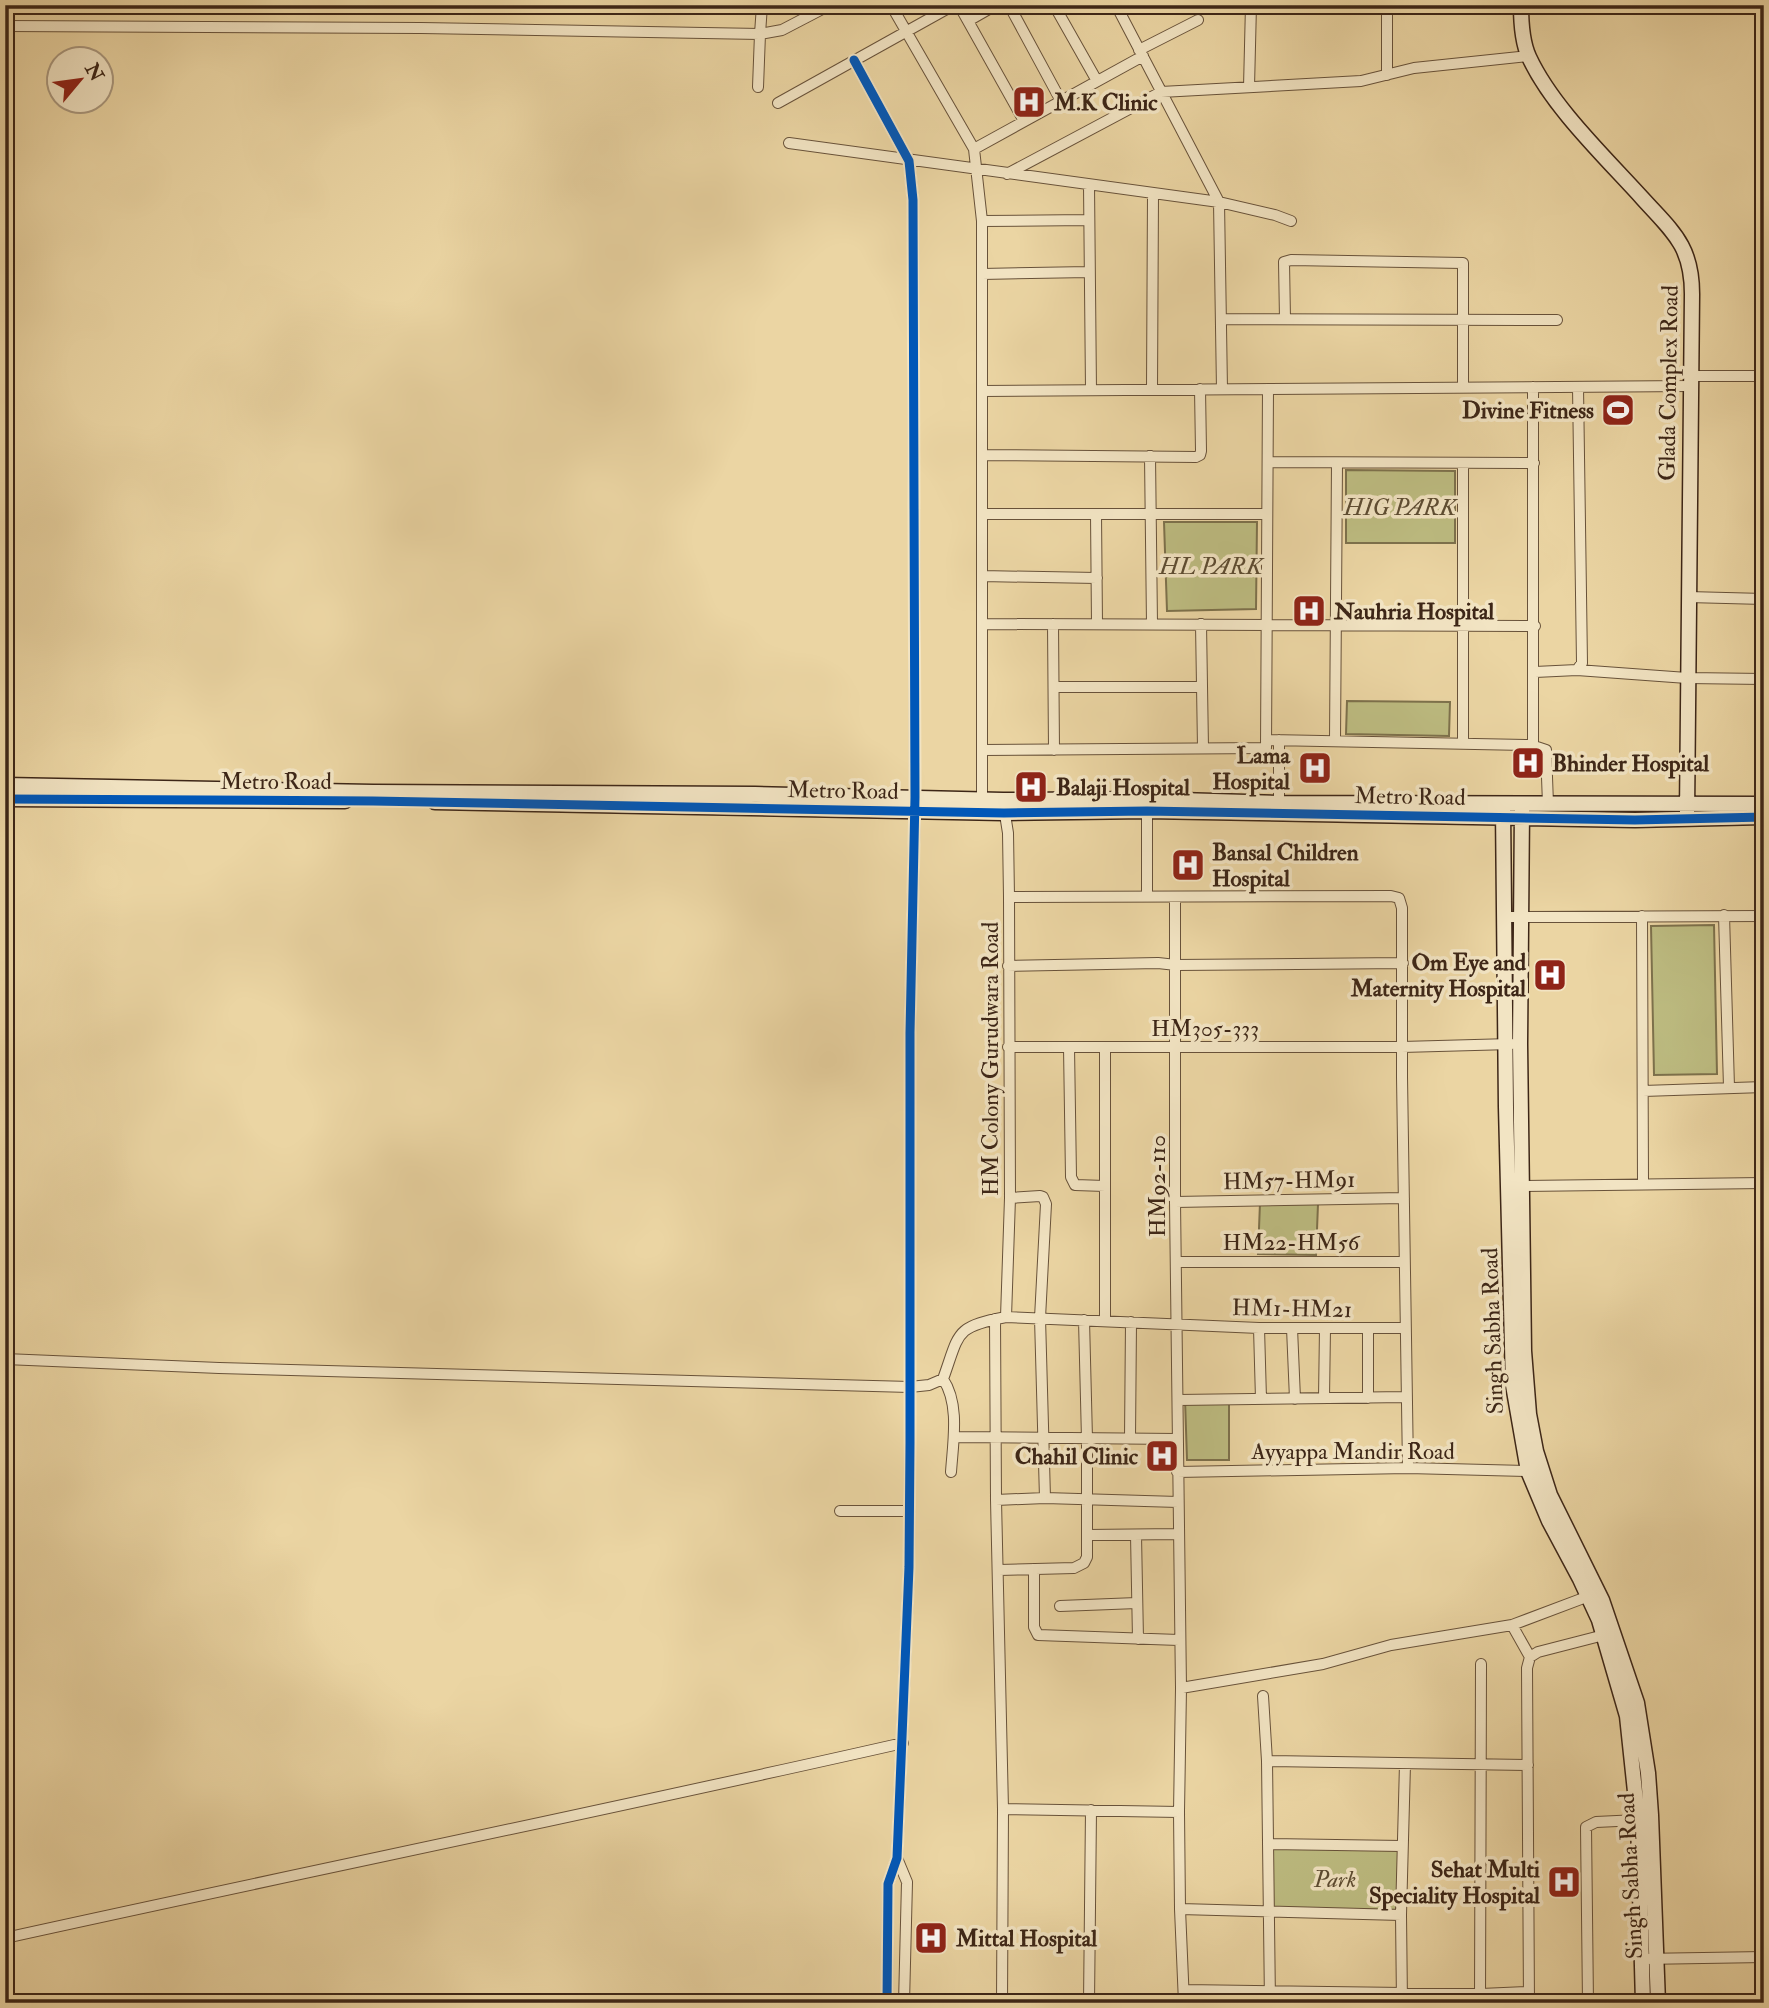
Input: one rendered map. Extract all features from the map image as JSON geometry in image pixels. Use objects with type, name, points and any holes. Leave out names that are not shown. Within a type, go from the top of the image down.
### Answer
[{"type":"street","points":[[758,87],[762,5]]},
{"type":"street","points":[[5,26],[518,29],[760,34],[782,30],[830,5]]},
{"type":"street","points":[[891,5],[974,149],[978,170],[982,221],[982,800]]},
{"type":"street","points":[[778,103],[956,5],[968,21],[1024,121]]},
{"type":"street","points":[[968,21],[996,5]]},
{"type":"street","points":[[1009,5],[1061,101]]},
{"type":"street","points":[[1054,5],[1097,81]]},
{"type":"street","points":[[1116,5],[1219,202],[1222,389]]},
{"type":"street","points":[[1249,87],[1251,5]]},
{"type":"street","points":[[1387,5],[1387,75]]},
{"type":"street","name":"Glada Complex Road","points":[[1521,5],[1524,39],[1529,56],[1559,102],[1677,236],[1685,250],[1692,275],[1687,813]]},
{"type":"street","points":[[974,149],[1097,81],[1198,20]]},
{"type":"street","points":[[1007,174],[1161,92],[1361,81],[1414,68],[1529,56]]},
{"type":"street","points":[[854,60],[909,161],[913,200],[915,804],[910,1033],[910,1511],[897,1858],[888,1884],[887,2003]]},
{"type":"street","points":[[789,143],[1219,202],[1275,215],[1291,222]]},
{"type":"street","points":[[1089,185],[1091,390]]},
{"type":"street","points":[[1152,390],[1153,194]]},
{"type":"street","points":[[982,221],[1088,220]]},
{"type":"street","points":[[1285,319],[1284,262],[1458,261],[1463,263],[1465,269],[1464,388]]},
{"type":"street","points":[[982,274],[1090,272]]},
{"type":"street","points":[[1221,318],[1558,320]]},
{"type":"street","points":[[982,391],[1578,387],[1764,376]]},
{"type":"street","points":[[1531,745],[1534,738],[1535,672],[1533,387]]},
{"type":"street","points":[[1577,670],[1582,663],[1578,387]]},
{"type":"street","points":[[982,454],[1200,455],[1200,389]]},
{"type":"street","points":[[982,751],[1266,748],[1268,389]]},
{"type":"street","points":[[1150,456],[1152,624]]},
{"type":"street","points":[[1268,462],[1534,463]]},
{"type":"street","points":[[1335,741],[1337,463]]},
{"type":"street","points":[[1463,743],[1464,463]]},
{"type":"street","points":[[982,514],[1268,514]]},
{"type":"street","points":[[1096,514],[1097,624]]},
{"type":"street","points":[[982,576],[1097,578]]},
{"type":"street","points":[[1688,597],[1764,599]]},
{"type":"street","points":[[982,624],[1535,626]]},
{"type":"street","points":[[1053,624],[1054,750]]},
{"type":"street","points":[[1201,624],[1203,748]]},
{"type":"street","points":[[1535,672],[1577,670],[1687,678],[1764,679]]},
{"type":"street","points":[[1054,687],[1202,687]]},
{"type":"street","points":[[1266,740],[1531,745],[1546,750],[1548,804]]},
{"type":"street","points":[[1279,740],[1279,803]]},
{"type":"street","name":"Metro Road","points":[[5,785],[373,792],[755,794],[915,804],[982,800],[1004,806]]},
{"type":"street","name":"Metro Road","points":[[5,799],[1004,806],[1279,803],[1503,810]]},
{"type":"street","name":"Metro Road","points":[[1522,810],[1548,804],[1764,817]]},
{"type":"street","name":"Metro Road","points":[[1147,805],[1687,813],[1764,804]]},
{"type":"street","points":[[1147,805],[1147,897]]},
{"type":"street","name":"HM Colony Gurudwara Road","points":[[1002,2003],[1003,1809],[996,1500],[1001,1318],[1010,1198],[1009,897],[1008,833],[1004,806]]},
{"type":"street","name":"Singh Sabha Road","points":[[1503,810],[1504,917],[1513,1044],[1516,1186],[1526,1386],[1535,1451],[1550,1496],[1598,1590],[1610,1634],[1627,1716],[1650,1959],[1658,2003]]},
{"type":"street","name":"Singh Sabha Road","points":[[1513,1044],[1522,810]]},
{"type":"street","points":[[1009,897],[1396,896],[1402,908],[1408,1468]]},
{"type":"street","name":"HM92-110","points":[[1175,898],[1177,1472],[1181,1688],[1179,1812],[1184,2003]]},
{"type":"street","points":[[1724,915],[1730,1087]]},
{"type":"street","points":[[1643,916],[1643,1183]]},
{"type":"street","points":[[1504,917],[1764,916]]},
{"type":"street","points":[[1008,966],[1403,963]]},
{"type":"street","name":"HM305-333","points":[[1008,1047],[1402,1047],[1513,1044]]},
{"type":"street","points":[[1069,1047],[1071,1177],[1075,1185],[1105,1186]]},
{"type":"street","points":[[1105,1047],[1105,1321]]},
{"type":"street","points":[[1643,1091],[1764,1087]]},
{"type":"street","points":[[1516,1186],[1764,1183]]},
{"type":"street","name":"Singh Sabha Road","points":[[1516,1186],[1513,1385],[1528,1471],[1555,1533],[1610,1634],[1637,1703],[1648,1773],[1650,1959],[1643,2003]]},
{"type":"street","points":[[1010,1198],[1040,1196],[1045,1200],[1040,1318],[1045,1498]]},
{"type":"street","name":"HM57-HM91","points":[[1175,1202],[1404,1198]]},
{"type":"street","name":"HM22-HM56","points":[[1177,1262],[1404,1262]]},
{"type":"street","points":[[5,1359],[219,1368],[910,1387],[943,1379],[960,1335],[969,1326],[1001,1318]]},
{"type":"street","name":"HM1-HM21","points":[[1001,1318],[1259,1328],[1405,1328]]},
{"type":"street","points":[[999,1570],[1080,1566],[1087,1557],[1084,1320]]},
{"type":"street","points":[[1130,1438],[1131,1322]]},
{"type":"street","points":[[1259,1328],[1261,1399]]},
{"type":"street","points":[[1292,1328],[1295,1399]]},
{"type":"street","points":[[1324,1398],[1325,1328]]},
{"type":"street","points":[[1368,1328],[1368,1398]]},
{"type":"street","points":[[943,1379],[952,1394],[954,1437],[951,1472]]},
{"type":"street","points":[[1178,1400],[1406,1397]]},
{"type":"street","points":[[954,1437],[1177,1438]]},
{"type":"street","name":"Ayyappa Mandir Road","points":[[1177,1472],[1408,1468],[1528,1471]]},
{"type":"street","points":[[996,1500],[1045,1498],[1178,1502]]},
{"type":"street","points":[[840,1511],[910,1511]]},
{"type":"street","points":[[1087,1535],[1178,1534]]},
{"type":"street","points":[[1136,1535],[1138,1639]]},
{"type":"street","points":[[1034,1569],[1034,1627],[1038,1635],[1179,1640]]},
{"type":"street","points":[[1181,1688],[1323,1664],[1391,1645],[1513,1625],[1589,1596]]},
{"type":"street","points":[[1060,1606],[1138,1602]]},
{"type":"street","points":[[1513,1625],[1530,1657]]},
{"type":"street","points":[[1184,1990],[1270,1998],[1529,1997],[1527,1668],[1530,1657],[1538,1652],[1610,1634]]},
{"type":"street","points":[[1481,1664],[1481,1998]]},
{"type":"street","points":[[1263,1696],[1267,1761],[1270,1998]]},
{"type":"street","points":[[5,1938],[260,1881],[655,1799],[903,1742]]},
{"type":"street","points":[[1267,1761],[1528,1765]]},
{"type":"street","points":[[1402,1998],[1405,1764]]},
{"type":"street","points":[[1003,1809],[1179,1812]]},
{"type":"street","points":[[1089,2003],[1091,1810]]},
{"type":"street","points":[[1588,2003],[1586,1826],[1596,1822],[1638,1820]]},
{"type":"street","points":[[1268,1844],[1402,1846]]},
{"type":"street","points":[[897,1858],[907,1882],[904,2003]]},
{"type":"street","points":[[1180,1909],[1401,1914]]},
{"type":"street","points":[[1650,1959],[1764,1956]]},
{"type":"green space","name":"HIG PARK","points":[[1346,470],[1455,471],[1455,543],[1346,543]]},
{"type":"green space","name":"HL PARK","points":[[1164,522],[1257,522],[1256,609],[1167,611]]},
{"type":"green space","points":[[1347,701],[1450,702],[1449,736],[1346,734]]},
{"type":"green space","points":[[1714,925],[1717,1074],[1654,1075],[1651,926]]},
{"type":"green space","points":[[1260,1203],[1318,1204],[1316,1255],[1258,1254]]},
{"type":"green space","points":[[1185,1399],[1229,1399],[1229,1460],[1187,1460]]},
{"type":"green space","name":"Park","points":[[1271,1848],[1399,1849],[1396,1910],[1271,1908]]},
{"type":"cycle path","points":[[854,60],[909,161],[913,200],[915,797],[910,1033],[909,1567],[897,1858],[888,1884],[887,2003]]},
{"type":"cycle path","points":[[5,799],[373,801],[1004,813],[1147,811],[1635,820],[1764,817]]},
{"type":"place","name":"M.K Clinic","points":[[1029,102]]},
{"type":"place","name":"Divine Fitness","points":[[1618,410]]},
{"type":"place","name":"Nauhria Hospital","points":[[1309,611]]},
{"type":"place","name":"Bhinder Hospital","points":[[1528,763]]},
{"type":"place","name":"Lama Hospital","points":[[1315,768]]},
{"type":"place","name":"Balaji Hospital","points":[[1031,787]]},
{"type":"place","name":"Bansal Children Hospital","points":[[1188,865]]},
{"type":"place","name":"Om Eye and Maternity Hospital","points":[[1550,975]]},
{"type":"place","name":"Chahil Clinic","points":[[1162,1456]]},
{"type":"place","name":"Sehat Multi Speciality Hospital","points":[[1564,1882]]},
{"type":"place","name":"Mittal Hospital","points":[[931,1938]]}]
